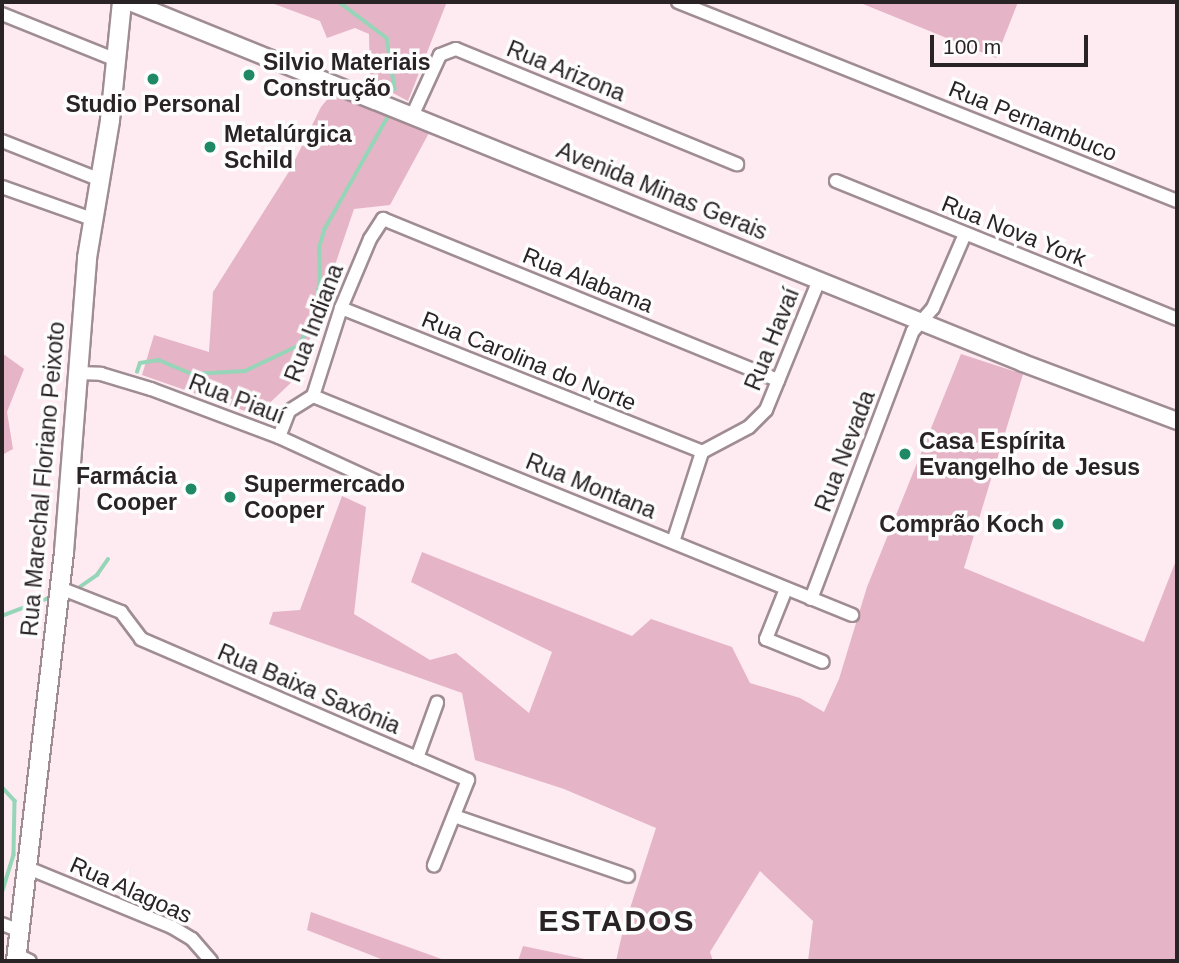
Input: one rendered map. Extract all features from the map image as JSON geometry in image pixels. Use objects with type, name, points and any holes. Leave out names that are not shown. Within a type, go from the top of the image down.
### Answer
[{"type":"main road","name":"Rua Marechal Floriano Peixoto","points":[[21,959],[20,931],[60,588],[92,219],[110,120],[114,59],[122,2]]},
{"type":"street","name":"Avenida Minas Gerais","points":[[130,2],[413,114],[922,322],[1177,421]]},
{"type":"street","name":"Rua Pernambuco","points":[[678,2],[1177,201]]},
{"type":"street","points":[[2,14],[114,59]]},
{"type":"street","name":"Rua Arizona","points":[[413,114],[440,55],[456,49],[737,164]]},
{"type":"street","points":[[2,141],[98,179]]},
{"type":"street","name":"Rua Nova York","points":[[836,181],[1177,320]]},
{"type":"street","points":[[2,187],[92,219]]},
{"type":"street","name":"Rua Indiana","points":[[279,438],[289,411],[313,396],[341,308],[370,239],[383,219]]},
{"type":"street","name":"Rua Alabama","points":[[383,219],[778,380]]},
{"type":"street","name":"Rua Nevada","points":[[811,599],[913,331],[933,308],[965,234]]},
{"type":"street","name":"Rua Havaí","points":[[702,453],[749,427],[766,411],[818,280]]},
{"type":"street","name":"Rua Carolina do Norte","points":[[341,308],[702,453]]},
{"type":"street","name":"Rua Piauí","points":[[78,373],[124,380],[279,438],[375,481]]},
{"type":"street","name":"Rua Montana","points":[[313,396],[852,615]]},
{"type":"street","points":[[673,542],[702,453]]},
{"type":"street","name":"Rua Baixa Saxônia","points":[[60,588],[121,612],[141,639],[468,780],[434,865]]},
{"type":"street","points":[[786,589],[766,639],[822,662]]},
{"type":"street","points":[[417,758],[437,703]]},
{"type":"street","points":[[454,816],[628,876]]},
{"type":"street","name":"Rua Alagoas","points":[[28,867],[172,927],[192,939],[211,961]]},
{"type":"street","points":[[2,925],[20,931]]},
{"type":"shaded area","points":[[269,2],[446,4],[408,101],[370,81],[369,34],[355,28],[327,38],[320,21]]},
{"type":"shaded area","points":[[858,2],[1018,2],[996,58]]},
{"type":"shaded area","points":[[335,90],[430,131],[390,205],[354,209],[297,377],[257,415],[142,375],[154,335],[209,352],[213,292],[290,170],[321,107]]},
{"type":"shaded area","points":[[2,353],[24,369],[7,412],[13,449],[2,455]]},
{"type":"shaded area","points":[[961,354],[1023,374],[964,568],[1144,642],[1177,558],[1177,961],[808,961],[813,921],[760,871],[710,952],[713,961],[616,961],[623,930],[656,828],[564,789],[475,760],[462,693],[269,624],[273,612],[300,610],[342,496],[366,507],[354,614],[430,660],[456,653],[529,713],[552,652],[411,582],[422,552],[632,636],[651,619],[732,647],[750,683],[800,698],[824,712],[839,679],[867,587]]},
{"type":"shaded area","points":[[311,912],[447,961],[386,961],[307,930]]},
{"type":"shaded area","points":[[523,946],[594,961],[518,961]]},
{"type":"waterway","points":[[339,2],[387,38],[395,89]]},
{"type":"waterway","points":[[137,372],[140,363],[159,360],[192,374],[245,371],[298,346],[314,319],[320,279],[319,248],[324,230],[387,118]]},
{"type":"waterway","points":[[80,587],[97,575],[108,559]]},
{"type":"waterway","points":[[2,616],[46,599]]},
{"type":"waterway","points":[[2,787],[15,801],[14,855],[2,894]]},
{"type":"place","name":"Silvio Materiais Construção","points":[[249,75]]},
{"type":"place","name":"Studio Personal","points":[[153,79]]},
{"type":"place","name":"Metalúrgica Schild","points":[[210,147]]},
{"type":"place","name":"Casa Espírita Evangelho de Jesus","points":[[905,454]]},
{"type":"place","name":"Farmácia Cooper","points":[[191,489]]},
{"type":"place","name":"Supermercado Cooper","points":[[230,497]]},
{"type":"place","name":"Comprão Koch","points":[[1058,524]]},
{"type":"district","name":"ESTADOS","points":[[617,921]]}]
